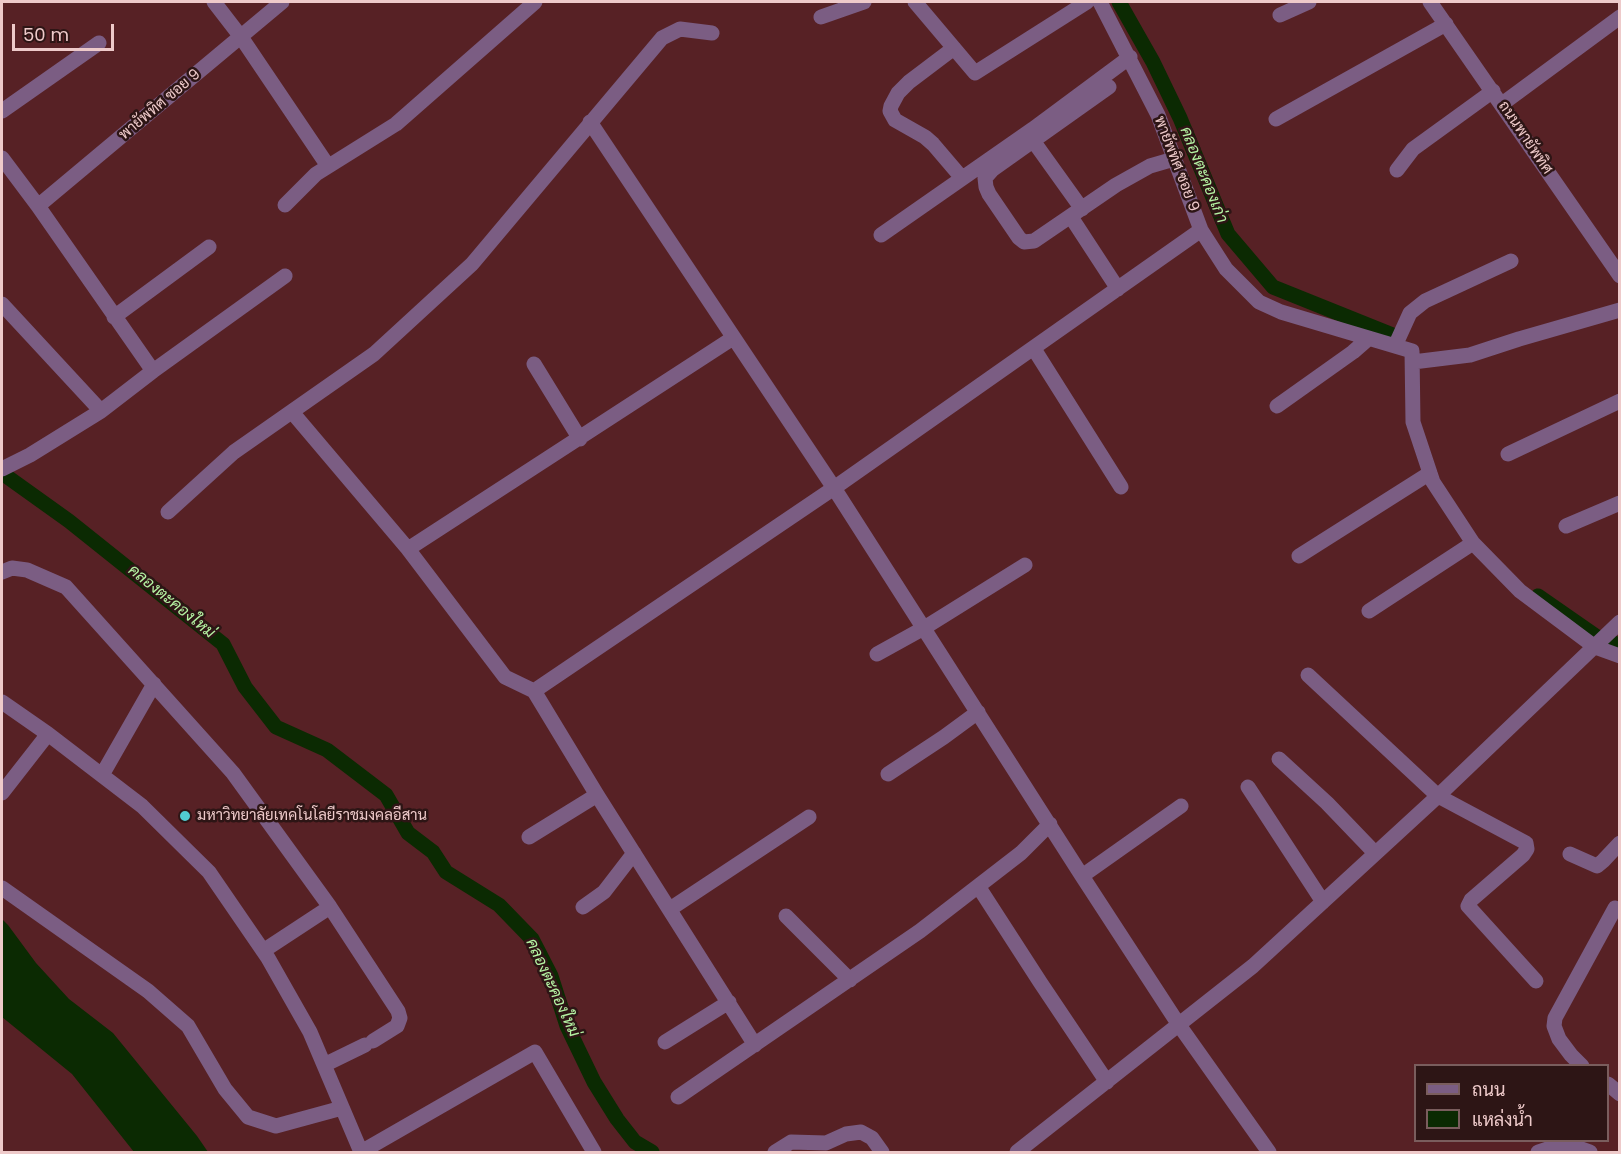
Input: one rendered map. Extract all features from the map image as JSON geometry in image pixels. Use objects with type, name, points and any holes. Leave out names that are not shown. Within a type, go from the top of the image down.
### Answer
[{"type":"street","points":[[214,2],[241,37],[328,166]]},
{"type":"street","name":"พายัพทิศ ซอย 9","points":[[38,207],[282,2]]},
{"type":"street","points":[[285,205],[316,174],[396,124],[535,2]]},
{"type":"street","points":[[821,17],[864,2]]},
{"type":"street","points":[[915,2],[975,73],[1087,2]]},
{"type":"street","name":"พายัพทิศ ซอย 9","points":[[1100,2],[1158,116],[1201,230],[1226,269],[1259,302],[1281,312],[1395,346],[1412,356],[1470,356],[1518,339],[1620,310]]},
{"type":"street","points":[[1280,15],[1309,2]]},
{"type":"street","name":"ถนนพายัพทิศ","points":[[1434,3],[1446,24],[1620,276]]},
{"type":"street","points":[[1502,104],[1620,17]]},
{"type":"street","points":[[1276,119],[1446,24]]},
{"type":"street","points":[[168,512],[234,452],[374,354],[472,264],[662,38],[680,29],[712,33]]},
{"type":"street","points":[[2,111],[99,43]]},
{"type":"street","points":[[954,48],[909,82],[898,93],[890,111],[895,120],[933,144],[962,178]]},
{"type":"street","points":[[881,236],[1033,129],[1130,57]]},
{"type":"street","points":[[1109,87],[992,170],[985,178],[986,187],[1012,229],[1024,242],[1034,241],[1116,185],[1150,165],[1174,159]]},
{"type":"street","points":[[1397,170],[1413,149],[1493,91]]},
{"type":"street","points":[[590,122],[832,485],[1179,1025],[1269,1152]]},
{"type":"street","points":[[1034,142],[1118,289]]},
{"type":"street","points":[[2,158],[153,371]]},
{"type":"street","points":[[530,689],[1034,349],[1201,230]]},
{"type":"street","points":[[114,317],[209,247]]},
{"type":"street","points":[[1395,346],[1410,313],[1425,301],[1511,261]]},
{"type":"street","points":[[2,469],[30,455],[101,411],[285,276]]},
{"type":"street","points":[[2,304],[101,411]]},
{"type":"street","points":[[408,549],[733,338]]},
{"type":"street","points":[[1277,406],[1353,352],[1368,338]]},
{"type":"street","points":[[1034,349],[1121,487]]},
{"type":"street","points":[[1412,356],[1413,422],[1433,482],[1473,543],[1520,591],[1595,646],[1620,656]]},
{"type":"street","points":[[534,364],[580,439]]},
{"type":"street","points":[[1508,454],[1620,401]]},
{"type":"street","points":[[292,412],[408,549],[505,677],[530,689],[755,1045]]},
{"type":"street","points":[[1299,556],[1430,473]]},
{"type":"street","points":[[1566,526],[1620,503]]},
{"type":"street","points":[[1369,611],[1473,543]]},
{"type":"street","points":[[877,654],[924,628],[1025,565]]},
{"type":"street","points":[[2,572],[12,568],[27,570],[66,587],[233,773],[330,907],[399,1014],[399,1021],[396,1028],[324,1065]]},
{"type":"street","points":[[1017,1152],[1252,966],[1438,796],[1620,622]]},
{"type":"street","points":[[1308,675],[1438,796],[1527,844],[1523,855],[1471,900],[1468,906],[1536,981]]},
{"type":"street","points":[[102,775],[154,684]]},
{"type":"street","points":[[2,702],[142,806],[209,872],[263,951],[310,1032],[361,1152],[535,1052],[594,1152]]},
{"type":"street","points":[[888,774],[978,712]]},
{"type":"street","points":[[2,793],[48,734]]},
{"type":"street","points":[[1279,759],[1375,853]]},
{"type":"street","points":[[1248,787],[1323,902]]},
{"type":"street","points":[[529,837],[597,795]]},
{"type":"street","points":[[1082,876],[1181,806]]},
{"type":"street","points":[[670,909],[809,817]]},
{"type":"street","points":[[678,1096],[920,931],[1021,853],[1050,825]]},
{"type":"street","points":[[1570,854],[1597,866],[1620,843]]},
{"type":"street","points":[[583,907],[607,889],[634,853]]},
{"type":"street","points":[[978,886],[1107,1082]]},
{"type":"street","points":[[2,888],[148,991],[181,1020],[197,1039],[225,1089],[248,1118],[276,1126],[342,1108]]},
{"type":"street","points":[[263,951],[330,907]]},
{"type":"street","points":[[1581,1064],[1559,1038],[1554,1026],[1555,1018],[1615,908]]},
{"type":"street","points":[[786,916],[850,980]]},
{"type":"street","points":[[665,1042],[729,1002]]},
{"type":"street","points":[[775,1152],[791,1142],[826,1143],[846,1134],[861,1132],[872,1138],[882,1152]]},
{"type":"street","points":[[1538,1152],[1565,1143],[1590,1152]]},
{"type":"water","points":[[2,919],[36,963],[69,999],[113,1033],[208,1152],[134,1152],[72,1074],[2,1017]]},
{"type":"waterway","name":"คลองตะคองเก่า","points":[[1119,2],[1153,62],[1180,118],[1228,234],[1273,287],[1395,336]]},
{"type":"waterway","name":"คลองตะคองใหม่","points":[[2,473],[69,521],[223,644],[245,687],[276,727],[327,750],[386,795],[408,833],[433,852],[446,872],[499,905],[532,939],[551,976],[567,1026],[594,1082],[617,1119],[635,1142],[652,1152]]},
{"type":"waterway","name":"คลองตะคองเก่า","points":[[1538,596],[1597,637]]},
{"type":"waterway","name":"คลองตะคองเก่า","points":[[1608,641],[1620,645]]},
{"type":"place","name":"มหาวิทยาลัยเทคโนโลยีราชมงคลอีสาน","points":[[185,816]]}]
